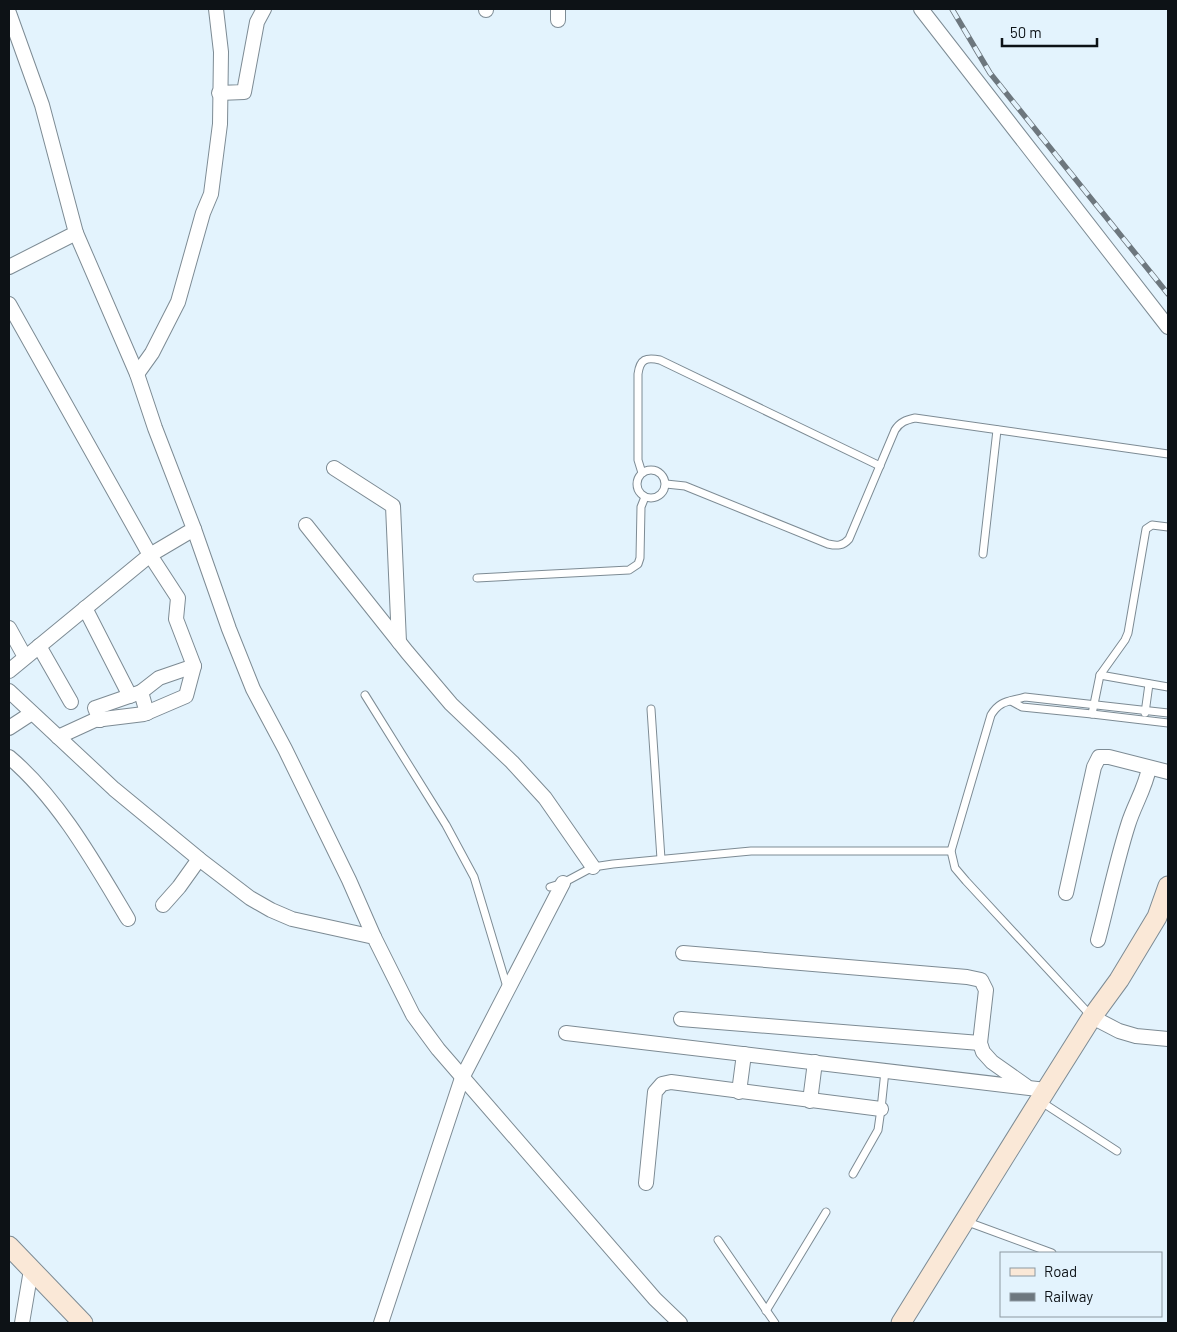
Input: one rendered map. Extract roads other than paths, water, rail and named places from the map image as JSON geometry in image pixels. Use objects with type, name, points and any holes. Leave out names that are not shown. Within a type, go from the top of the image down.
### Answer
[{"type":"main road","points":[[901,1323],[1092,1017],[1163,919],[1168,886]]},
{"type":"main road","points":[[9,1246],[83,1323]]},
{"type":"street","points":[[137,374],[152,353],[178,302],[203,214],[211,194],[220,124],[221,52],[216,9]]},
{"type":"street","points":[[219,93],[244,92],[257,22],[264,9]]},
{"type":"street","points":[[922,9],[1168,327]]},
{"type":"street","points":[[9,13],[42,105],[76,233],[137,374],[229,629],[253,689],[345,871],[374,937],[413,1015],[462,1078],[655,1299],[680,1323]]},
{"type":"street","points":[[9,267],[76,233]]},
{"type":"street","points":[[9,304],[150,556],[178,598],[176,619],[194,666],[186,696],[147,712],[95,720],[58,737]]},
{"type":"street","points":[[334,468],[394,506],[399,642]]},
{"type":"street","points":[[306,525],[451,704],[512,762],[545,798],[593,868]]},
{"type":"street","points":[[9,671],[150,556],[194,529]]},
{"type":"street","points":[[85,608],[147,712]]},
{"type":"street","points":[[9,628],[25,658]]},
{"type":"street","points":[[39,646],[71,702]]},
{"type":"street","points":[[100,720],[95,708],[136,694],[159,678],[194,666]]},
{"type":"street","points":[[9,691],[114,789],[250,898],[292,919],[374,937]]},
{"type":"street","points":[[9,728],[32,713]]},
{"type":"street","points":[[1066,893],[1094,767],[1100,757],[1109,756],[1168,772]]},
{"type":"street","points":[[9,757],[33,781],[62,818],[98,869],[128,919]]},
{"type":"street","points":[[1098,940],[1123,839],[1133,808],[1146,783],[1149,768]]},
{"type":"street","points":[[162,905],[199,859]]},
{"type":"street","points":[[381,1323],[462,1078],[508,990],[556,885]]},
{"type":"street","points":[[682,953],[967,977],[981,980],[986,990],[980,1043],[983,1052],[992,1062],[1027,1087],[1043,1095]]},
{"type":"street","points":[[1092,1017],[1119,1031],[1136,1036],[1168,1039]]},
{"type":"street","points":[[681,1019],[980,1043]]},
{"type":"street","points":[[566,1033],[1027,1087]]},
{"type":"street","points":[[739,1092],[744,1054]]},
{"type":"street","points":[[810,1101],[815,1062]]},
{"type":"street","points":[[646,1183],[655,1092],[662,1084],[670,1082],[881,1109]]},
{"type":"street","points":[[22,1323],[31,1270]]},
{"type":"lane","points":[[642,473],[638,460],[638,374],[639,366],[643,360],[651,358],[660,360],[880,466]]},
{"type":"lane","points":[[666,484],[685,486],[828,544],[840,545],[849,539],[894,430],[900,423],[907,420],[915,418],[1168,454]]},
{"type":"lane","points":[[983,554],[997,430]]},
{"type":"lane","points":[[650,470],[659,472],[665,480],[665,489],[658,497],[645,497],[641,494],[637,481],[642,473],[650,470]]},
{"type":"lane","points":[[477,578],[629,570],[634,568],[640,558],[641,507],[645,497]]},
{"type":"lane","points":[[1092,714],[1100,675],[1126,640],[1146,529],[1152,525],[1168,527]]},
{"type":"lane","points":[[1100,675],[1168,687]]},
{"type":"lane","points":[[1144,720],[1149,684]]},
{"type":"lane","points":[[365,695],[446,825],[474,877],[508,990]]},
{"type":"lane","points":[[1092,1017],[966,881],[955,868],[951,851],[990,715],[994,708],[1002,702],[1025,697],[1168,713]]},
{"type":"lane","points":[[1011,701],[1022,707],[1168,723]]},
{"type":"lane","points":[[651,709],[661,859]]},
{"type":"lane","points":[[556,885],[593,868],[661,859],[751,851],[951,851]]},
{"type":"lane","points":[[854,1174],[878,1130],[884,1071]]},
{"type":"lane","points":[[1043,1095],[1117,1151]]},
{"type":"lane","points":[[766,1311],[826,1212]]},
{"type":"lane","points":[[965,1221],[1049,1252]]},
{"type":"lane","points":[[718,1240],[774,1323]]},
{"type":"railway","points":[[952,9],[990,73],[1168,294]]}]
